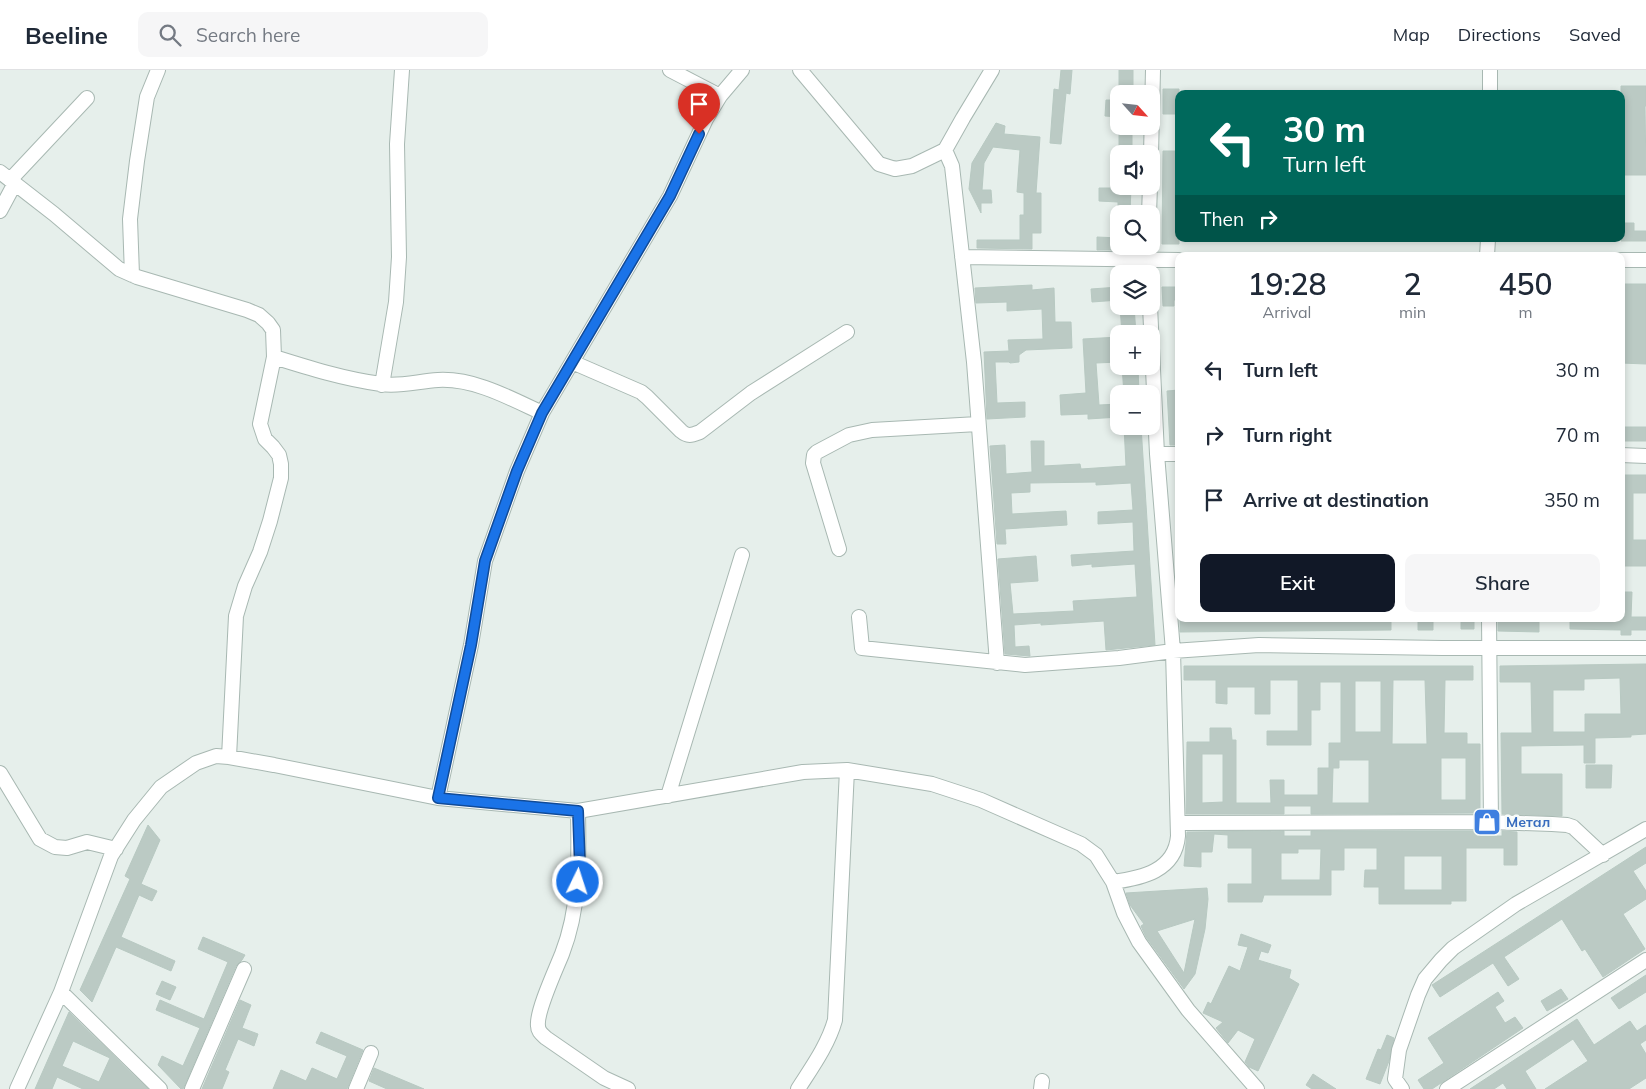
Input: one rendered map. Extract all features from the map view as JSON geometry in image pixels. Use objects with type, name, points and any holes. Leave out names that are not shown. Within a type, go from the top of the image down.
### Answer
[{"type":"street","points":[[132,275],[130,219],[136,161],[147,97],[158,70]]},
{"type":"street","points":[[382,385],[396,302],[399,257],[397,144],[402,70]]},
{"type":"street","points":[[670,70],[720,96]]},
{"type":"street","points":[[438,798],[471,645],[485,561],[517,471],[542,413],[670,196],[706,119],[720,96],[742,70]]},
{"type":"street","points":[[800,70],[879,164],[895,169],[912,166],[945,150],[992,70]]},
{"type":"street","points":[[1151,145],[1153,70]]},
{"type":"street","points":[[1490,70],[1490,90]]},
{"type":"street","points":[[0,211],[8,178],[87,98]]},
{"type":"street","points":[[945,150],[952,166],[974,362],[997,663]]},
{"type":"street","points":[[8,178],[119,269],[132,275],[259,315],[268,322],[273,330],[274,356],[260,424],[265,439],[279,454],[281,464],[280,478],[270,522],[260,552],[245,586],[236,616],[230,757]]},
{"type":"street","points":[[962,258],[1110,253]]},
{"type":"street","points":[[1160,255],[1175,259]]},
{"type":"street","points":[[1625,260],[1646,260]]},
{"type":"street","points":[[1113,882],[1138,879],[1153,873],[1162,867],[1178,845],[1179,823],[1173,651],[1157,454],[1150,315]]},
{"type":"street","points":[[572,362],[641,392],[681,432],[692,436],[751,393],[847,332]]},
{"type":"street","points":[[274,356],[335,376],[382,385],[438,380],[460,381],[508,397],[542,413]]},
{"type":"street","points":[[839,549],[813,463],[814,455],[817,452],[849,435],[872,430],[978,424]]},
{"type":"street","points":[[1157,454],[1175,454]]},
{"type":"street","points":[[1625,455],[1646,456]]},
{"type":"street","points":[[668,796],[742,555]]},
{"type":"street","points":[[860,617],[862,648],[1025,665],[1259,645],[1646,648]]},
{"type":"street","points":[[1489,622],[1491,822]]},
{"type":"street","points":[[17,1089],[61,992],[111,856],[134,820],[162,787],[196,763],[216,756],[230,757],[438,798],[578,811],[803,772],[847,770],[932,784],[981,800],[1081,844],[1096,855],[1113,882],[1124,913],[1140,942],[1188,1010],[1257,1089]]},
{"type":"street","points":[[798,1089],[823,1050],[835,1020],[847,770]]},
{"type":"street","points":[[0,773],[40,839],[55,847],[67,848],[87,842],[116,849]]},
{"type":"street","points":[[578,811],[580,867],[574,912],[568,939],[539,1012],[538,1026],[540,1033],[546,1038],[604,1078],[628,1089]]},
{"type":"street","points":[[1179,823],[1491,822],[1552,824],[1570,826],[1579,831],[1603,855]]},
{"type":"street","points":[[1402,1089],[1395,1079],[1399,1050],[1425,979],[1441,960],[1453,948],[1516,904],[1646,829]]},
{"type":"street","points":[[1447,1089],[1646,960]]},
{"type":"street","points":[[192,1089],[244,970]]},
{"type":"street","points":[[61,992],[160,1089]]},
{"type":"street","points":[[356,1089],[371,1053]]},
{"type":"building","points":[[1061,70],[1072,70],[1070,94],[1066,93],[1061,144],[1050,143],[1054,89],[1059,90]]},
{"type":"building","points":[[1119,70],[1133,70],[1133,85],[1119,85]]},
{"type":"building","points":[[1621,86],[1646,86],[1646,175],[1625,175],[1625,90],[1621,90]]},
{"type":"building","points":[[1163,89],[1179,89],[1175,90],[1175,114],[1163,114]]},
{"type":"building","points":[[1106,100],[1110,100],[1110,116],[1105,116]]},
{"type":"building","points":[[996,123],[1005,126],[1004,134],[1040,137],[1036,193],[1041,193],[1041,233],[1032,233],[1032,249],[977,248],[977,240],[1020,240],[1020,215],[1024,215],[1024,193],[1017,192],[1020,150],[993,147],[984,163],[982,190],[991,190],[992,203],[981,203],[981,213],[969,189],[972,163]]},
{"type":"building","points":[[1119,135],[1132,135],[1132,145],[1119,145]]},
{"type":"building","points":[[1163,151],[1175,151],[1175,242],[1179,242],[1179,244],[1162,244]]},
{"type":"building","points":[[1099,188],[1110,188],[1110,195],[1131,195],[1130,205],[1118,205],[1118,202],[1099,201]]},
{"type":"building","points":[[1625,223],[1634,223],[1634,231],[1646,231],[1646,241],[1625,241]]},
{"type":"building","points":[[1097,237],[1110,238],[1110,250],[1097,250]]},
{"type":"building","points":[[1625,284],[1646,284],[1646,364],[1625,363]]},
{"type":"building","points":[[1032,285],[1032,290],[1054,288],[1055,322],[1071,322],[1072,348],[1026,350],[1019,355],[1019,362],[995,362],[997,403],[1025,402],[1025,417],[987,419],[984,352],[1009,351],[1008,340],[1043,339],[1042,309],[1007,311],[1007,302],[976,303],[975,288]]},
{"type":"building","points":[[1162,287],[1175,287],[1174,306],[1163,306]]},
{"type":"building","points":[[1110,288],[1110,301],[1092,302],[1091,289]]},
{"type":"building","points":[[1121,315],[1135,315],[1135,325],[1121,325]]},
{"type":"building","points":[[1110,338],[1110,362],[1096,363],[1099,405],[1110,404],[1110,418],[1088,419],[1088,414],[1061,415],[1060,395],[1086,393],[1083,339]]},
{"type":"building","points":[[1123,375],[1138,375],[1139,385],[1123,385]]},
{"type":"building","points":[[1175,390],[1175,445],[1170,445],[1167,391]]},
{"type":"building","points":[[1625,427],[1646,427],[1646,441],[1625,441]]},
{"type":"building","points":[[1124,435],[1142,435],[1155,645],[1106,650],[1104,621],[1041,625],[1041,623],[1014,625],[1015,647],[1029,646],[1030,656],[1005,654],[998,559],[1036,556],[1038,581],[1010,583],[1013,614],[1074,611],[1073,601],[1137,597],[1135,564],[1092,567],[1092,564],[1072,566],[1071,555],[1134,551],[1133,522],[1098,524],[1098,512],[1133,510],[1131,483],[1096,485],[1096,482],[1030,483],[1030,492],[1011,493],[1012,514],[1066,511],[1067,525],[1005,529],[1006,544],[997,544],[990,446],[1005,445],[1006,474],[1032,472],[1031,441],[1044,441],[1044,466],[1080,464],[1081,469],[1126,466]]},
{"type":"building","points":[[1625,475],[1646,475],[1646,493],[1633,493],[1633,540],[1646,540],[1646,566],[1625,566]]},
{"type":"building","points":[[1625,592],[1632,592],[1631,617],[1646,617],[1646,630],[1631,630],[1631,635],[1621,635],[1621,630],[1570,629],[1570,622],[1625,622]]},
{"type":"building","points":[[1180,622],[1391,622],[1391,630],[1180,632]]},
{"type":"building","points":[[1418,622],[1433,622],[1433,630],[1418,630]]},
{"type":"building","points":[[1461,622],[1474,622],[1474,629],[1461,629]]},
{"type":"building","points":[[1498,622],[1539,622],[1539,632],[1498,631]]},
{"type":"building","points":[[1646,664],[1646,734],[1631,735],[1631,737],[1595,738],[1595,763],[1584,763],[1584,745],[1521,746],[1521,774],[1562,774],[1562,816],[1502,814],[1501,733],[1532,733],[1531,682],[1500,682],[1500,666]],"holes":[[[1620,678],[1621,714],[1585,714],[1585,732],[1553,732],[1553,690],[1584,690],[1584,679]]]},
{"type":"building","points":[[1184,666],[1473,666],[1473,680],[1445,680],[1444,733],[1467,733],[1467,744],[1480,744],[1480,813],[1311,814],[1311,806],[1284,806],[1284,814],[1186,814],[1187,742],[1210,742],[1210,728],[1231,728],[1232,740],[1236,740],[1236,803],[1271,803],[1270,780],[1284,780],[1284,795],[1318,795],[1318,768],[1329,768],[1329,743],[1341,743],[1341,682],[1320,682],[1320,710],[1311,710],[1311,745],[1267,745],[1267,731],[1298,731],[1298,680],[1270,680],[1270,714],[1255,714],[1255,687],[1227,687],[1227,704],[1216,703],[1216,680],[1184,680]],"holes":[[[1393,680],[1425,680],[1427,744],[1392,744]],[[1355,681],[1381,681],[1381,732],[1355,732]],[[1202,754],[1223,754],[1223,802],[1202,803]],[[1441,758],[1466,758],[1466,800],[1441,800]],[[1339,760],[1369,760],[1369,803],[1332,803],[1333,768],[1339,768]]]},
{"type":"building","points":[[1586,765],[1612,765],[1611,788],[1586,788]]},
{"type":"building","points":[[148,825],[160,840],[141,884],[157,891],[152,901],[139,895],[121,937],[175,961],[171,971],[116,947],[92,1002],[80,990],[130,879],[125,876]]},
{"type":"building","points":[[1284,831],[1284,836],[1311,836],[1311,831],[1480,831],[1480,836],[1502,836],[1502,831],[1517,832],[1517,865],[1504,865],[1504,848],[1466,848],[1466,901],[1451,901],[1451,904],[1379,904],[1379,887],[1364,887],[1365,870],[1377,870],[1377,848],[1344,848],[1344,870],[1331,870],[1331,895],[1264,895],[1262,902],[1228,902],[1228,884],[1252,884],[1252,848],[1228,848],[1228,835],[1214,834],[1212,852],[1201,852],[1201,867],[1184,866],[1187,832]],"holes":[[[1298,849],[1321,849],[1320,880],[1281,880],[1281,853],[1298,853]],[[1404,856],[1442,856],[1442,890],[1404,890]]]},
{"type":"building","points":[[1646,847],[1646,863],[1633,871],[1646,891],[1646,899],[1623,914],[1645,949],[1603,977],[1585,949],[1582,951],[1562,919],[1504,957],[1519,979],[1508,986],[1493,963],[1440,997],[1432,985]]},
{"type":"building","points":[[1207,888],[1208,899],[1205,929],[1195,974],[1184,989],[1146,937],[1141,926],[1144,924],[1130,905],[1126,893]],"holes":[[[1195,919],[1184,973],[1157,931]]]},
{"type":"building","points":[[1241,934],[1271,945],[1268,953],[1261,951],[1258,960],[1291,970],[1289,978],[1299,984],[1258,1071],[1249,1067],[1245,1062],[1255,1039],[1238,1030],[1228,1043],[1216,1028],[1223,1022],[1203,1013],[1208,1002],[1211,1004],[1229,966],[1240,971],[1248,947],[1238,945]]},
{"type":"building","points":[[203,937],[245,955],[236,966],[183,1089],[181,1089],[158,1065],[162,1056],[183,1066],[200,1028],[156,1010],[160,1000],[204,1019],[228,962],[198,949]]},
{"type":"building","points":[[1646,975],[1646,992],[1619,1009],[1611,998]]},
{"type":"building","points":[[162,981],[176,987],[170,1000],[156,994]]},
{"type":"building","points":[[1561,989],[1568,999],[1547,1011],[1541,1001]]},
{"type":"building","points":[[1498,992],[1504,1001],[1495,1007],[1505,1023],[1515,1017],[1523,1028],[1432,1089],[1424,1089],[1418,1080],[1444,1063],[1428,1038]]},
{"type":"building","points":[[240,1000],[251,1005],[242,1028],[258,1034],[254,1046],[238,1039],[225,1070],[229,1072],[222,1089],[202,1089]]},
{"type":"building","points":[[69,1012],[148,1089],[83,1089],[57,1077],[52,1089],[35,1089]],"holes":[[[73,1041],[110,1058],[99,1082],[62,1066]]]},
{"type":"building","points":[[1577,1019],[1594,1045],[1630,1021],[1637,1031],[1646,1025],[1646,1040],[1640,1044],[1646,1054],[1646,1078],[1629,1089],[1545,1089],[1588,1061],[1573,1039],[1525,1071],[1536,1089],[1507,1089],[1503,1083],[1494,1089],[1470,1089]]},
{"type":"building","points":[[321,1032],[363,1050],[347,1089],[273,1089],[281,1070],[306,1081],[312,1068],[337,1079],[347,1056],[316,1043]]},
{"type":"building","points":[[1387,1035],[1394,1038],[1389,1061],[1380,1084],[1366,1079],[1378,1049],[1381,1050]]},
{"type":"building","points":[[374,1068],[424,1089],[387,1089],[369,1081]]},
{"type":"building","points":[[1313,1074],[1336,1089],[1312,1089],[1306,1085]]},
{"type":"place","name":"Метал","points":[[1487,822]]},
{"type":"route","points":[[578,882],[580,867],[578,811],[438,798],[471,645],[485,561],[517,471],[542,413],[604,311],[670,196],[699,134]]}]
